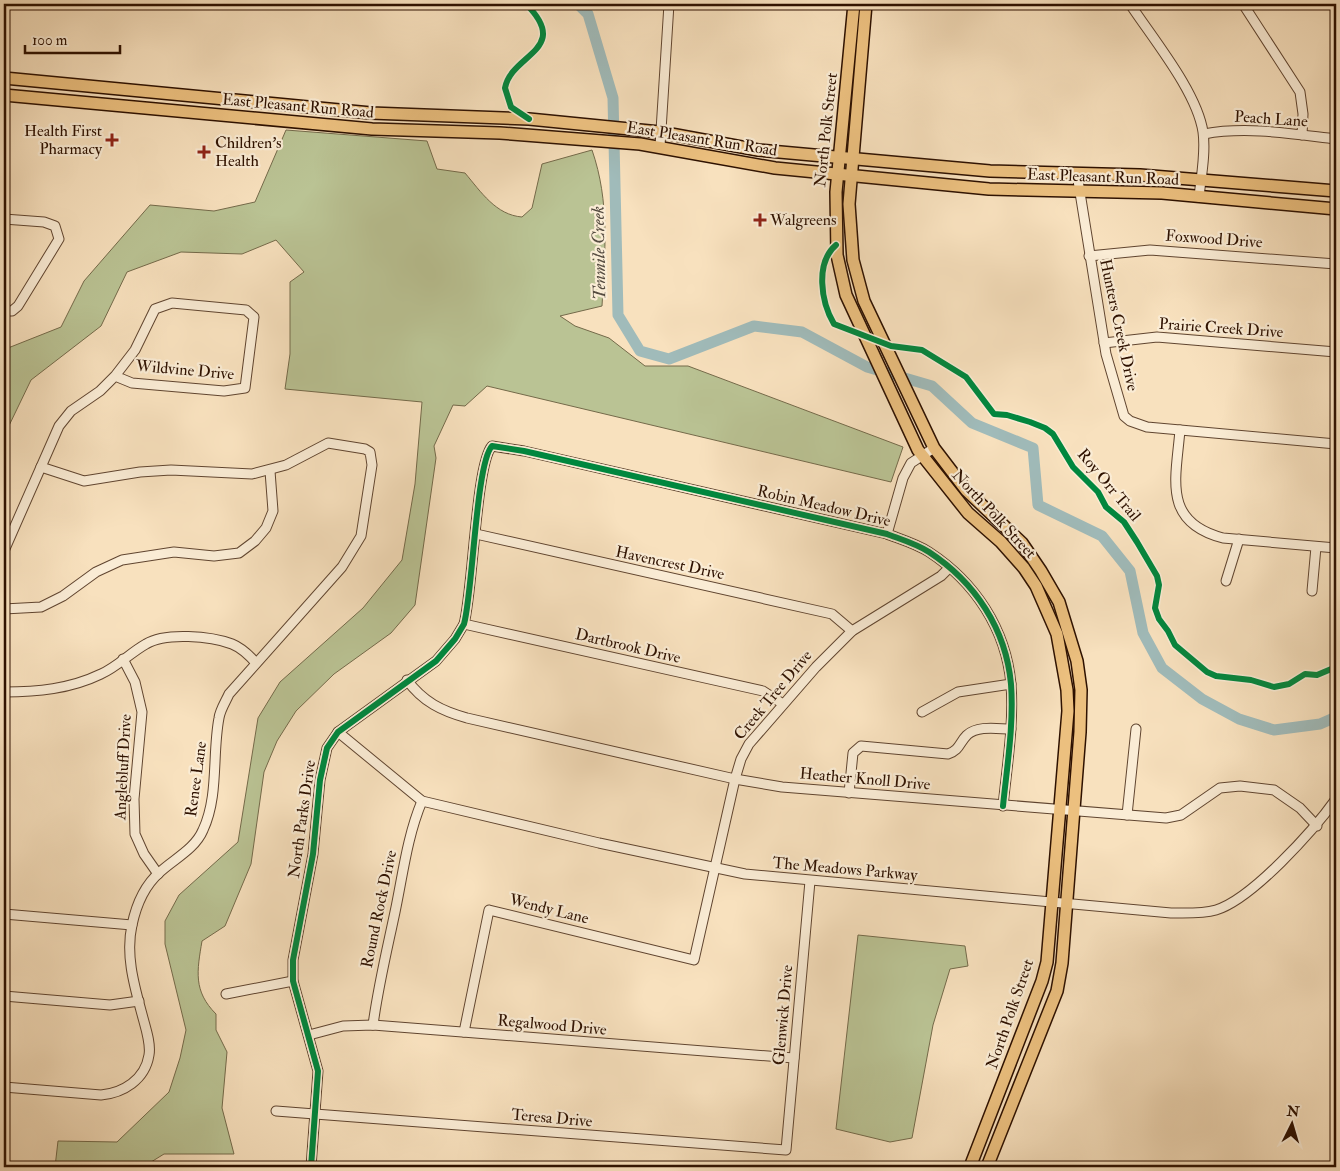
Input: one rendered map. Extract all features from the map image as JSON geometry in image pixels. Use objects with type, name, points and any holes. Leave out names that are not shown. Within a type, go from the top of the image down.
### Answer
[{"type":"main road","name":"North Polk Street","points":[[854,4],[838,174],[837,255],[846,295],[862,333],[922,455],[968,513],[1001,542],[1024,568],[1048,610],[1057,634],[1067,690],[1068,711],[1049,947],[1042,981],[970,1167]]},
{"type":"main road","name":"North Polk Street","points":[[866,4],[849,204],[853,260],[864,301],[922,427],[934,448],[966,490],[1022,543],[1059,602],[1069,628],[1078,661],[1081,690],[1080,732],[1062,963],[1057,991],[987,1167]]},
{"type":"main road","points":[[848,76],[860,77]]},
{"type":"main road","name":"East Pleasant Run Road","points":[[4,78],[278,105],[572,123],[660,132],[758,150],[990,171],[1140,175],[1336,191]]},
{"type":"main road","points":[[102,105],[104,88]]},
{"type":"main road","name":"East Pleasant Run Road","points":[[4,95],[372,129],[453,132],[640,144],[757,164],[851,176],[989,189],[1162,193],[1336,209]]},
{"type":"main road","points":[[277,120],[278,105]]},
{"type":"main road","points":[[453,132],[454,115]]},
{"type":"main road","points":[[757,164],[758,150]]},
{"type":"main road","points":[[989,189],[990,171]]},
{"type":"main road","points":[[990,1118],[1003,1123]]},
{"type":"street","points":[[660,146],[669,4]]},
{"type":"street","points":[[1130,4],[1196,105],[1204,134],[1199,197]]},
{"type":"street","points":[[1243,4],[1300,92],[1302,135]]},
{"type":"street","name":"Peach Lane","points":[[1204,134],[1222,131],[1302,135],[1336,139]]},
{"type":"street","name":"Hunters Creek Drive","points":[[1077,174],[1104,343],[1124,416],[1130,422],[1147,427],[1336,444]]},
{"type":"street","points":[[4,219],[44,222],[55,226],[59,239],[18,306],[12,311],[4,310]]},
{"type":"street","name":"Foxwood Drive","points":[[1089,256],[1150,250],[1336,264]]},
{"type":"street","name":"Wildvine Drive","points":[[172,303],[246,310],[254,317],[248,380],[245,388],[224,391],[132,383],[115,376],[135,350],[155,309],[172,303]]},
{"type":"street","name":"Prairie Creek Drive","points":[[1104,343],[1157,337],[1336,352]]},
{"type":"street","points":[[4,551],[59,426],[71,411],[100,390],[115,376]]},
{"type":"street","points":[[1180,430],[1176,498],[1183,514],[1194,526],[1209,534],[1239,539],[1336,548]]},
{"type":"street","name":"Renee Lane","points":[[4,1087],[100,1095],[116,1094],[127,1088],[144,1069],[149,1055],[130,955],[132,925],[142,896],[158,874],[189,849],[202,834],[210,808],[219,716],[229,694],[342,567],[361,536],[372,465],[370,452],[356,446],[328,443],[286,465],[270,471]]},
{"type":"street","name":"North Parks Drive","points":[[311,1167],[318,1071],[294,981],[292,960],[313,854],[320,780],[327,748],[338,732],[436,661],[455,639],[464,624],[482,477],[487,451],[492,446]]},
{"type":"street","name":"Robin Meadow Drive","points":[[492,446],[524,451],[887,534],[928,551],[971,588],[988,611],[1005,652],[1011,684],[1011,729],[1004,806]]},
{"type":"street","points":[[887,534],[903,478],[911,463],[934,448]]},
{"type":"street","points":[[4,609],[41,606],[64,596],[96,572],[122,560],[174,552],[214,556],[240,552],[255,541],[266,528],[273,511],[270,471],[252,474],[170,470],[140,472],[84,481],[41,467]]},
{"type":"street","name":"Havencrest Drive","points":[[476,534],[832,614],[852,632]]},
{"type":"street","points":[[1226,581],[1239,539]]},
{"type":"street","points":[[1312,591],[1316,547]]},
{"type":"street","name":"Creek Tree Drive","points":[[694,960],[735,779],[741,758],[749,744],[783,704],[852,632],[941,576],[949,568]]},
{"type":"street","name":"Dartbrook Drive","points":[[464,624],[763,691],[783,704]]},
{"type":"street","points":[[4,692],[40,692],[76,684],[103,674],[159,637],[191,638],[232,644],[244,650],[256,663]]},
{"type":"street","name":"Anglebluff Drive","points":[[123,659],[135,682],[142,712],[134,799],[135,834],[144,854],[158,874]]},
{"type":"street","name":"Heather Knoll Drive","points":[[408,680],[419,695],[441,710],[458,716],[735,779],[782,787],[1166,818],[1180,815],[1220,788],[1240,786],[1274,790],[1300,808],[1317,826]]},
{"type":"street","points":[[922,712],[958,692],[1011,684]]},
{"type":"street","points":[[849,793],[853,753],[862,746],[948,754],[956,751],[968,735],[976,730],[1011,729]]},
{"type":"street","points":[[1127,815],[1136,729]]},
{"type":"street","name":"The Meadows Parkway","points":[[338,732],[422,801],[716,868],[745,874],[810,882],[1171,913],[1215,910],[1230,905],[1250,890],[1317,826],[1336,799]]},
{"type":"street","name":"Round Rock Drive","points":[[373,1026],[379,981],[394,916],[408,841],[422,801]]},
{"type":"street","name":"Glenwick Drive","points":[[786,1150],[810,882]]},
{"type":"street","name":"Wendy Lane","points":[[464,1032],[489,910],[694,960]]},
{"type":"street","points":[[4,914],[132,925]]},
{"type":"street","points":[[226,994],[294,981]]},
{"type":"street","points":[[4,996],[110,1005],[139,1001]]},
{"type":"street","name":"Regalwood Drive","points":[[309,1035],[343,1026],[373,1026],[794,1058]]},
{"type":"street","name":"Teresa Drive","points":[[276,1111],[786,1150]]},
{"type":"green space","points":[[286,130],[427,141],[437,169],[465,173],[483,195],[497,207],[504,212],[522,217],[532,208],[542,164],[592,150],[598,169],[604,208],[605,247],[602,306],[560,316],[575,326],[609,338],[645,366],[688,366],[903,447],[891,482],[487,386],[465,406],[453,405],[434,446],[436,458],[415,605],[391,633],[334,674],[296,711],[277,741],[264,772],[251,864],[225,926],[202,941],[198,980],[203,997],[216,1014],[216,1030],[227,1052],[222,1108],[234,1154],[164,1154],[143,1167],[55,1167],[58,1141],[117,1142],[169,1092],[180,1058],[186,1030],[165,944],[165,921],[179,895],[238,842],[258,718],[280,682],[363,608],[402,560],[415,484],[422,402],[285,389],[290,354],[290,282],[304,272],[276,240],[242,254],[181,252],[127,272],[101,326],[31,380],[4,436],[4,356],[8,348],[61,327],[84,281],[150,205],[214,211],[255,202]]},
{"type":"green space","points":[[858,935],[965,946],[968,966],[950,969],[933,1025],[912,1138],[890,1142],[836,1129]]},
{"type":"waterway","name":"Tenmile Creek","points":[[578,4],[588,14],[613,98],[618,315],[640,351],[669,359],[754,326],[802,332],[867,367],[932,386],[972,423],[1033,448],[1038,505],[1102,536],[1130,571],[1143,633],[1162,668],[1202,699],[1239,719],[1274,730],[1320,724],[1336,717]]},
{"type":"cycle path","points":[[526,4],[539,19],[543,32],[541,42],[535,51],[517,67],[505,88],[511,107],[529,119]]},
{"type":"cycle path","name":"Roy Orr Trail","points":[[836,245],[829,253],[825,262],[822,283],[826,305],[834,324],[891,346],[922,350],[966,377],[994,414],[1007,415],[1030,422],[1045,428],[1053,434],[1073,467],[1098,492],[1106,507],[1124,522],[1157,576],[1159,585],[1155,608],[1159,619],[1175,645],[1207,672],[1216,676],[1251,680],[1274,687],[1289,684],[1305,674],[1317,675],[1336,667]]},
{"type":"cycle path","points":[[311,1167],[318,1071],[293,981],[293,960],[313,854],[320,780],[327,748],[338,732],[436,661],[455,639],[464,624],[478,501],[482,476],[492,446],[524,451],[887,534],[929,552],[946,564],[974,592],[995,626],[1003,644],[1008,664],[1012,699],[1010,745],[1003,806]]},
{"type":"place","name":"Health First Pharmacy","points":[[112,140]]},
{"type":"place","name":"Children's Health","points":[[204,152]]},
{"type":"place","name":"Walgreens","points":[[760,220]]}]
